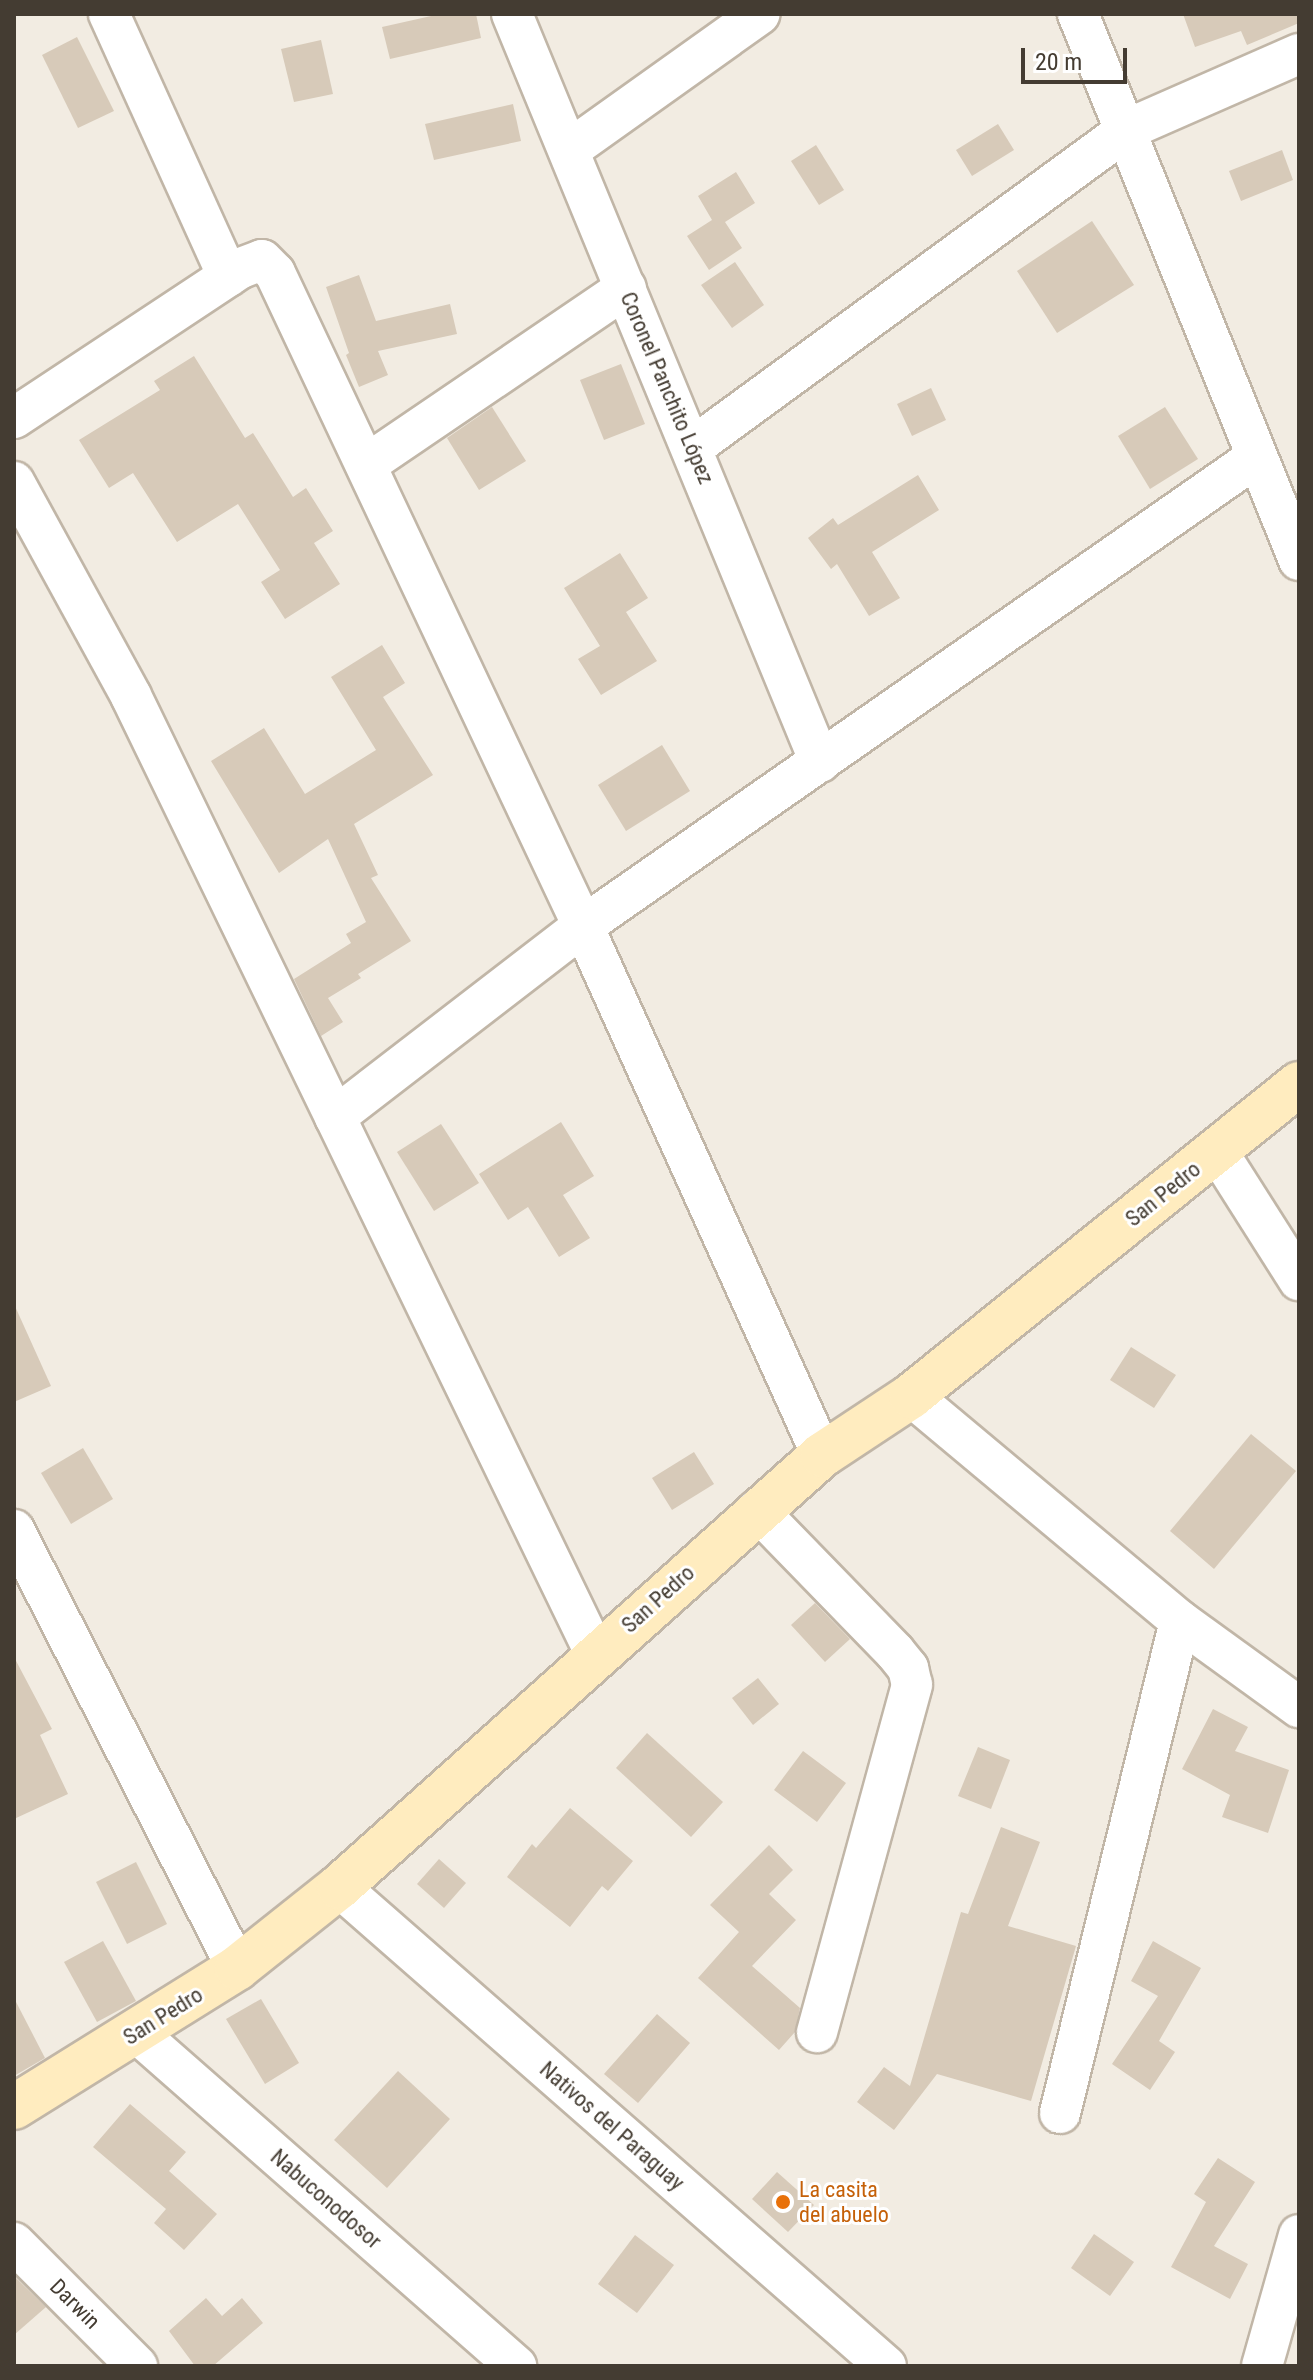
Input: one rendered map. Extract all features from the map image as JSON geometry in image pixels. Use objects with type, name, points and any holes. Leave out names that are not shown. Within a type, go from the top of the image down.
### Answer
[{"type":"main road","name":"San Pedro","points":[[14,2107],[237,1968],[339,1887],[822,1455],[911,1396],[1299,1084]]},
{"type":"street","points":[[109,14],[228,276]]},
{"type":"street","name":"Coronel Panchito López","points":[[512,14],[693,447],[820,762]]},
{"type":"street","points":[[569,150],[760,14]]},
{"type":"street","points":[[1078,14],[1128,129],[1255,458],[1287,498],[1299,560]]},
{"type":"street","points":[[693,447],[1128,129],[1299,54]]},
{"type":"street","points":[[14,418],[228,276],[262,260],[275,273],[583,926],[822,1455]]},
{"type":"street","points":[[367,464],[626,288]]},
{"type":"street","points":[[335,1117],[583,926],[1255,458]]},
{"type":"street","points":[[14,482],[131,696],[596,1655]]},
{"type":"street","points":[[1217,1151],[1299,1280]]},
{"type":"street","points":[[911,1396],[1180,1621],[1299,1707]]},
{"type":"street","points":[[757,1510],[895,1652],[908,1668],[912,1685],[817,2032]]},
{"type":"street","points":[[14,1530],[237,1968]]},
{"type":"street","points":[[1060,2113],[1180,1621]]},
{"type":"street","name":"Nativos del Paraguay","points":[[339,1887],[886,2366]]},
{"type":"street","name":"Nabuconodosor","points":[[137,2033],[516,2366]]},
{"type":"street","points":[[1262,2366],[1299,2235]]},
{"type":"street","name":"Darwin","points":[[14,2243],[137,2366]]},
{"type":"building","points":[[440,14],[476,14],[481,38],[390,59],[382,27]]},
{"type":"building","points":[[1183,14],[1299,14],[1299,23],[1247,45],[1241,31],[1195,47]]},
{"type":"building","points":[[77,37],[114,111],[78,128],[42,55]]},
{"type":"building","points":[[321,40],[333,94],[294,102],[281,49]]},
{"type":"building","points":[[513,104],[521,141],[434,160],[425,124]]},
{"type":"building","points":[[998,124],[1014,150],[972,176],[956,150]]},
{"type":"building","points":[[816,145],[844,190],[819,205],[791,161]]},
{"type":"building","points":[[1282,150],[1293,180],[1241,201],[1229,171]]},
{"type":"building","points":[[736,172],[755,203],[725,222],[742,248],[709,270],[687,236],[712,220],[698,196]]},
{"type":"building","points":[[1092,221],[1134,285],[1057,333],[1017,271]]},
{"type":"building","points":[[735,262],[764,305],[732,328],[701,285]]},
{"type":"building","points":[[359,275],[376,321],[450,304],[457,334],[378,351],[388,375],[359,387],[326,287]]},
{"type":"building","points":[[194,356],[245,438],[253,433],[293,497],[306,488],[333,531],[314,543],[340,584],[285,619],[261,582],[280,570],[238,504],[177,542],[133,473],[109,488],[79,440],[160,390],[154,381]]},
{"type":"building","points":[[621,364],[645,424],[604,440],[580,380]]},
{"type":"building","points":[[931,388],[946,420],[912,436],[897,404]]},
{"type":"building","points":[[492,407],[526,461],[479,490],[447,438]]},
{"type":"building","points":[[1165,407],[1198,459],[1150,489],[1118,436]]},
{"type":"building","points":[[918,475],[939,510],[872,552],[900,598],[869,616],[837,564],[831,569],[808,538],[833,518],[838,525]]},
{"type":"building","points":[[620,553],[648,598],[626,612],[657,661],[601,695],[578,659],[600,646],[564,588]]},
{"type":"building","points":[[382,645],[405,683],[383,697],[433,775],[354,824],[378,875],[371,878],[411,941],[358,974],[361,978],[328,998],[343,1022],[321,1036],[294,979],[351,943],[346,934],[366,922],[328,839],[279,873],[211,761],[264,728],[305,794],[376,750],[331,677]]},
{"type":"building","points":[[662,745],[690,791],[626,831],[598,785]]},
{"type":"building","points":[[561,1122],[594,1176],[563,1195],[590,1238],[559,1257],[528,1207],[508,1220],[479,1174]]},
{"type":"building","points":[[441,1124],[479,1183],[434,1211],[397,1152]]},
{"type":"building","points":[[14,1304],[51,1386],[14,1402]]},
{"type":"building","points":[[1131,1347],[1176,1375],[1154,1408],[1110,1380]]},
{"type":"building","points":[[1251,1434],[1296,1471],[1214,1569],[1170,1531]]},
{"type":"building","points":[[83,1448],[113,1499],[71,1524],[41,1473]]},
{"type":"building","points":[[694,1452],[714,1484],[672,1510],[652,1478]]},
{"type":"building","points":[[815,1603],[850,1639],[825,1662],[791,1625]]},
{"type":"building","points":[[14,1657],[52,1729],[40,1735],[68,1794],[14,1819]]},
{"type":"building","points":[[758,1678],[779,1704],[753,1725],[732,1698]]},
{"type":"building","points":[[1213,1709],[1248,1727],[1235,1751],[1289,1770],[1268,1833],[1222,1817],[1230,1795],[1182,1769]]},
{"type":"building","points":[[647,1733],[723,1802],[691,1837],[616,1768]]},
{"type":"building","points":[[978,1747],[1010,1760],[991,1809],[958,1796]]},
{"type":"building","points":[[803,1751],[846,1783],[817,1822],[774,1790]]},
{"type":"building","points":[[570,1808],[633,1861],[608,1891],[602,1886],[570,1927],[507,1877],[532,1844],[536,1848]]},
{"type":"building","points":[[1001,1827],[1040,1842],[1008,1926],[1076,1946],[1031,2101],[937,2074],[894,2130],[857,2102],[884,2067],[910,2086],[961,1912],[968,1914]]},
{"type":"building","points":[[769,1845],[793,1870],[769,1894],[796,1920],[752,1966],[800,2008],[795,2032],[779,2050],[698,1978],[739,1932],[710,1905]]},
{"type":"building","points":[[439,1859],[466,1883],[444,1908],[417,1884]]},
{"type":"building","points":[[136,1862],[167,1924],[127,1944],[96,1882]]},
{"type":"building","points":[[103,1941],[136,2001],[97,2022],[64,1962]]},
{"type":"building","points":[[1153,1941],[1201,1968],[1159,2041],[1175,2052],[1150,2090],[1112,2064],[1158,1996],[1131,1981]]},
{"type":"building","points":[[14,1998],[45,2058],[14,2076]]},
{"type":"building","points":[[261,1999],[299,2063],[265,2084],[226,2019]]},
{"type":"building","points":[[657,2014],[690,2043],[638,2103],[604,2074]]},
{"type":"building","points":[[398,2071],[450,2119],[387,2188],[334,2140]]},
{"type":"building","points":[[130,2104],[186,2152],[169,2171],[217,2214],[184,2250],[154,2223],[166,2209],[93,2147]]},
{"type":"building","points":[[1218,2158],[1255,2182],[1214,2246],[1248,2264],[1230,2299],[1171,2267],[1206,2202],[1194,2194]]},
{"type":"building","name":"La casita del abuelo","points":[[777,2172],[814,2205],[788,2232],[752,2199]]},
{"type":"building","points":[[1094,2234],[1134,2262],[1110,2296],[1071,2268]]},
{"type":"building","points":[[635,2235],[674,2265],[637,2313],[598,2284]]},
{"type":"building","points":[[14,2276],[46,2307],[14,2335]]},
{"type":"building","points":[[206,2298],[222,2316],[242,2298],[263,2323],[213,2366],[195,2366],[169,2331]]},
{"type":"place","name":"La casita del abuelo","points":[[783,2202]]}]
